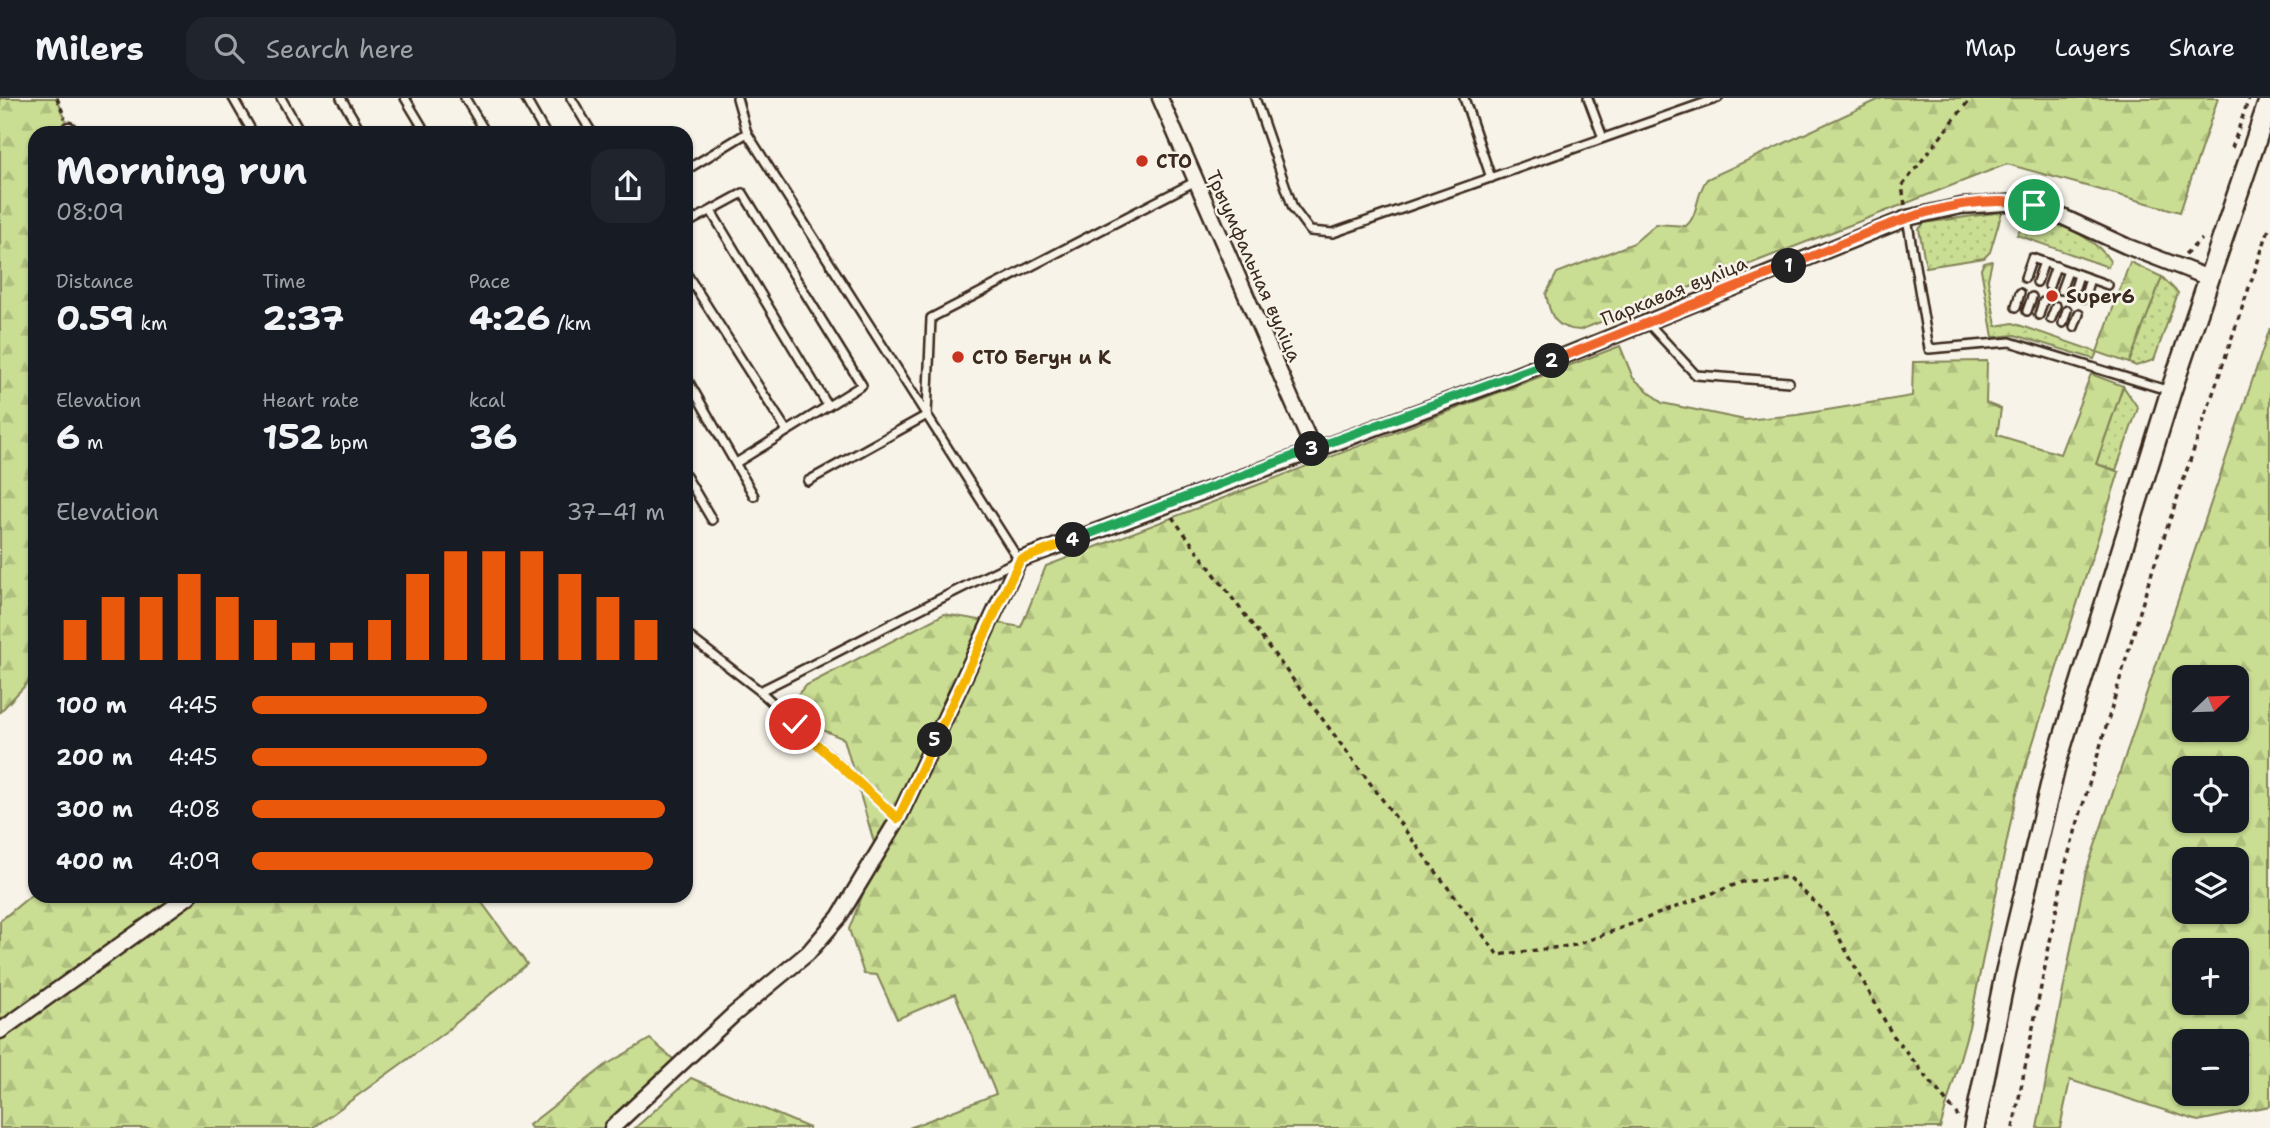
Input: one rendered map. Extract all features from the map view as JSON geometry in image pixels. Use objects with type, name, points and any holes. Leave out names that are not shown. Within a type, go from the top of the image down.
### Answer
[{"type":"main road","points":[[1967,1123],[2056,763],[2171,391],[2270,98]]},
{"type":"street","name":"Трыумфальная вуліца","points":[[1160,98],[1313,449]]},
{"type":"street","name":"Паркавая вуліца","points":[[1020,560],[1499,382],[1907,218],[1961,206],[2020,202],[2052,212],[2209,278]]},
{"type":"street","points":[[612,1128],[733,1015],[808,953],[853,895],[898,819],[1020,560]]},
{"type":"street","points":[[0,1031],[179,903]]},
{"type":"lane","points":[[233,98],[249,126]]},
{"type":"lane","points":[[281,98],[297,126]]},
{"type":"lane","points":[[341,98],[358,126]]},
{"type":"lane","points":[[405,98],[422,126]]},
{"type":"lane","points":[[466,98],[482,126]]},
{"type":"lane","points":[[524,98],[541,126]]},
{"type":"lane","points":[[572,98],[588,126]]},
{"type":"lane","points":[[737,98],[747,134],[1020,560],[934,600],[863,640],[760,691]]},
{"type":"lane","points":[[1255,98],[1293,208],[1310,231],[1333,233],[1718,98]]},
{"type":"lane","points":[[1464,98],[1491,178]]},
{"type":"lane","points":[[1588,98],[1603,138]]},
{"type":"lane","points":[[693,166],[747,134]]},
{"type":"lane","points":[[927,415],[931,318],[1196,181]]},
{"type":"lane","points":[[693,220],[743,193],[862,385],[736,463]]},
{"type":"lane","points":[[710,211],[828,406]]},
{"type":"lane","points":[[1907,218],[1929,349],[2010,342],[2171,391]]},
{"type":"lane","points":[[2025,278],[2032,258],[2108,285]]},
{"type":"lane","points":[[2037,282],[2044,262]]},
{"type":"lane","points":[[2049,286],[2056,266]]},
{"type":"lane","points":[[2061,290],[2068,271]]},
{"type":"lane","points":[[2073,295],[2079,275]]},
{"type":"lane","points":[[2084,298],[2090,279]]},
{"type":"lane","points":[[693,284],[787,431]]},
{"type":"lane","points":[[2015,307],[2020,293]]},
{"type":"lane","points":[[2027,311],[2032,298]]},
{"type":"lane","points":[[2039,315],[2043,302]]},
{"type":"lane","points":[[2051,319],[2056,306]]},
{"type":"lane","points":[[2063,323],[2067,310]]},
{"type":"lane","points":[[2074,327],[2079,314]]},
{"type":"lane","points":[[1648,323],[1696,375],[1789,382]]},
{"type":"lane","points":[[693,389],[754,495]]},
{"type":"lane","points":[[808,481],[927,415]]},
{"type":"lane","points":[[693,487],[712,520]]},
{"type":"lane","points":[[693,639],[760,691],[898,819]]},
{"type":"path","points":[[57,98],[68,126]]},
{"type":"path","points":[[1907,218],[1902,186],[1971,98]]},
{"type":"path","points":[[2231,150],[2249,98]]},
{"type":"path","points":[[2013,1128],[2065,866],[2149,581],[2270,226]]},
{"type":"path","points":[[2167,262],[2193,249],[2201,242],[2206,229]]},
{"type":"path","points":[[1164,506],[1498,956],[1576,945],[1742,882],[1788,877],[1825,912],[1892,1034],[1967,1123]]},
{"type":"green space","points":[[0,98],[57,98],[68,126],[28,126],[28,682],[0,712]]},
{"type":"green space","points":[[1882,98],[2218,98],[2180,212],[2007,164],[1580,330],[1565,327],[1555,320],[1546,294],[1557,273],[1634,243],[1656,224],[1686,226],[1693,216],[1707,179]]},
{"type":"green space","points":[[2002,212],[1990,252],[1984,258],[1926,267],[1919,229],[1924,223]]},
{"type":"green space","points":[[2038,215],[2078,233],[2096,245],[2110,261],[2108,267],[2017,235],[2025,220]]},
{"type":"green space","points":[[1992,261],[1988,279],[1996,326],[2013,323],[2097,352],[2094,359],[2015,335],[1993,337],[1981,269],[1984,263]]},
{"type":"green space","points":[[2130,262],[2162,277],[2129,363],[2097,352]]},
{"type":"green space","points":[[2162,277],[2178,293],[2154,360],[2136,366],[2129,363]]},
{"type":"green space","points":[[2270,328],[2270,1106],[2198,1121],[2070,1080],[2060,1128],[2037,1128],[2085,875]]},
{"type":"green space","points":[[1620,346],[1633,378],[1662,403],[1745,420],[1797,415],[1912,396],[1913,362],[1987,361],[1986,403],[2001,409],[1997,435],[2060,454],[2091,374],[2123,386],[2096,464],[2119,472],[2016,796],[1969,1027],[1940,1128],[909,1128],[996,1094],[955,994],[897,1019],[877,975],[864,974],[849,929],[878,856],[844,739],[816,727],[792,701],[805,686],[944,614],[1021,627],[1046,566]]},
{"type":"green space","points":[[2123,386],[2138,408],[2116,470],[2096,464]]},
{"type":"green space","points":[[28,898],[28,903],[482,903],[527,964],[445,1032],[313,1128],[0,1128],[0,921]]},
{"type":"green space","points":[[650,1039],[680,1065],[612,1128],[531,1128],[529,1125],[606,1065]]},
{"type":"green space","points":[[691,1078],[807,1127],[810,1128],[635,1128]]},
{"type":"place","name":"СТО","points":[[1142,161]]},
{"type":"place","name":"Super6","points":[[2052,296]]},
{"type":"place","name":"СТО Бегун и К","points":[[958,357]]},
{"type":"route","points":[[795,724],[898,819],[1020,560],[1499,382],[1907,218],[1961,206],[2020,202],[2034,205]]}]
